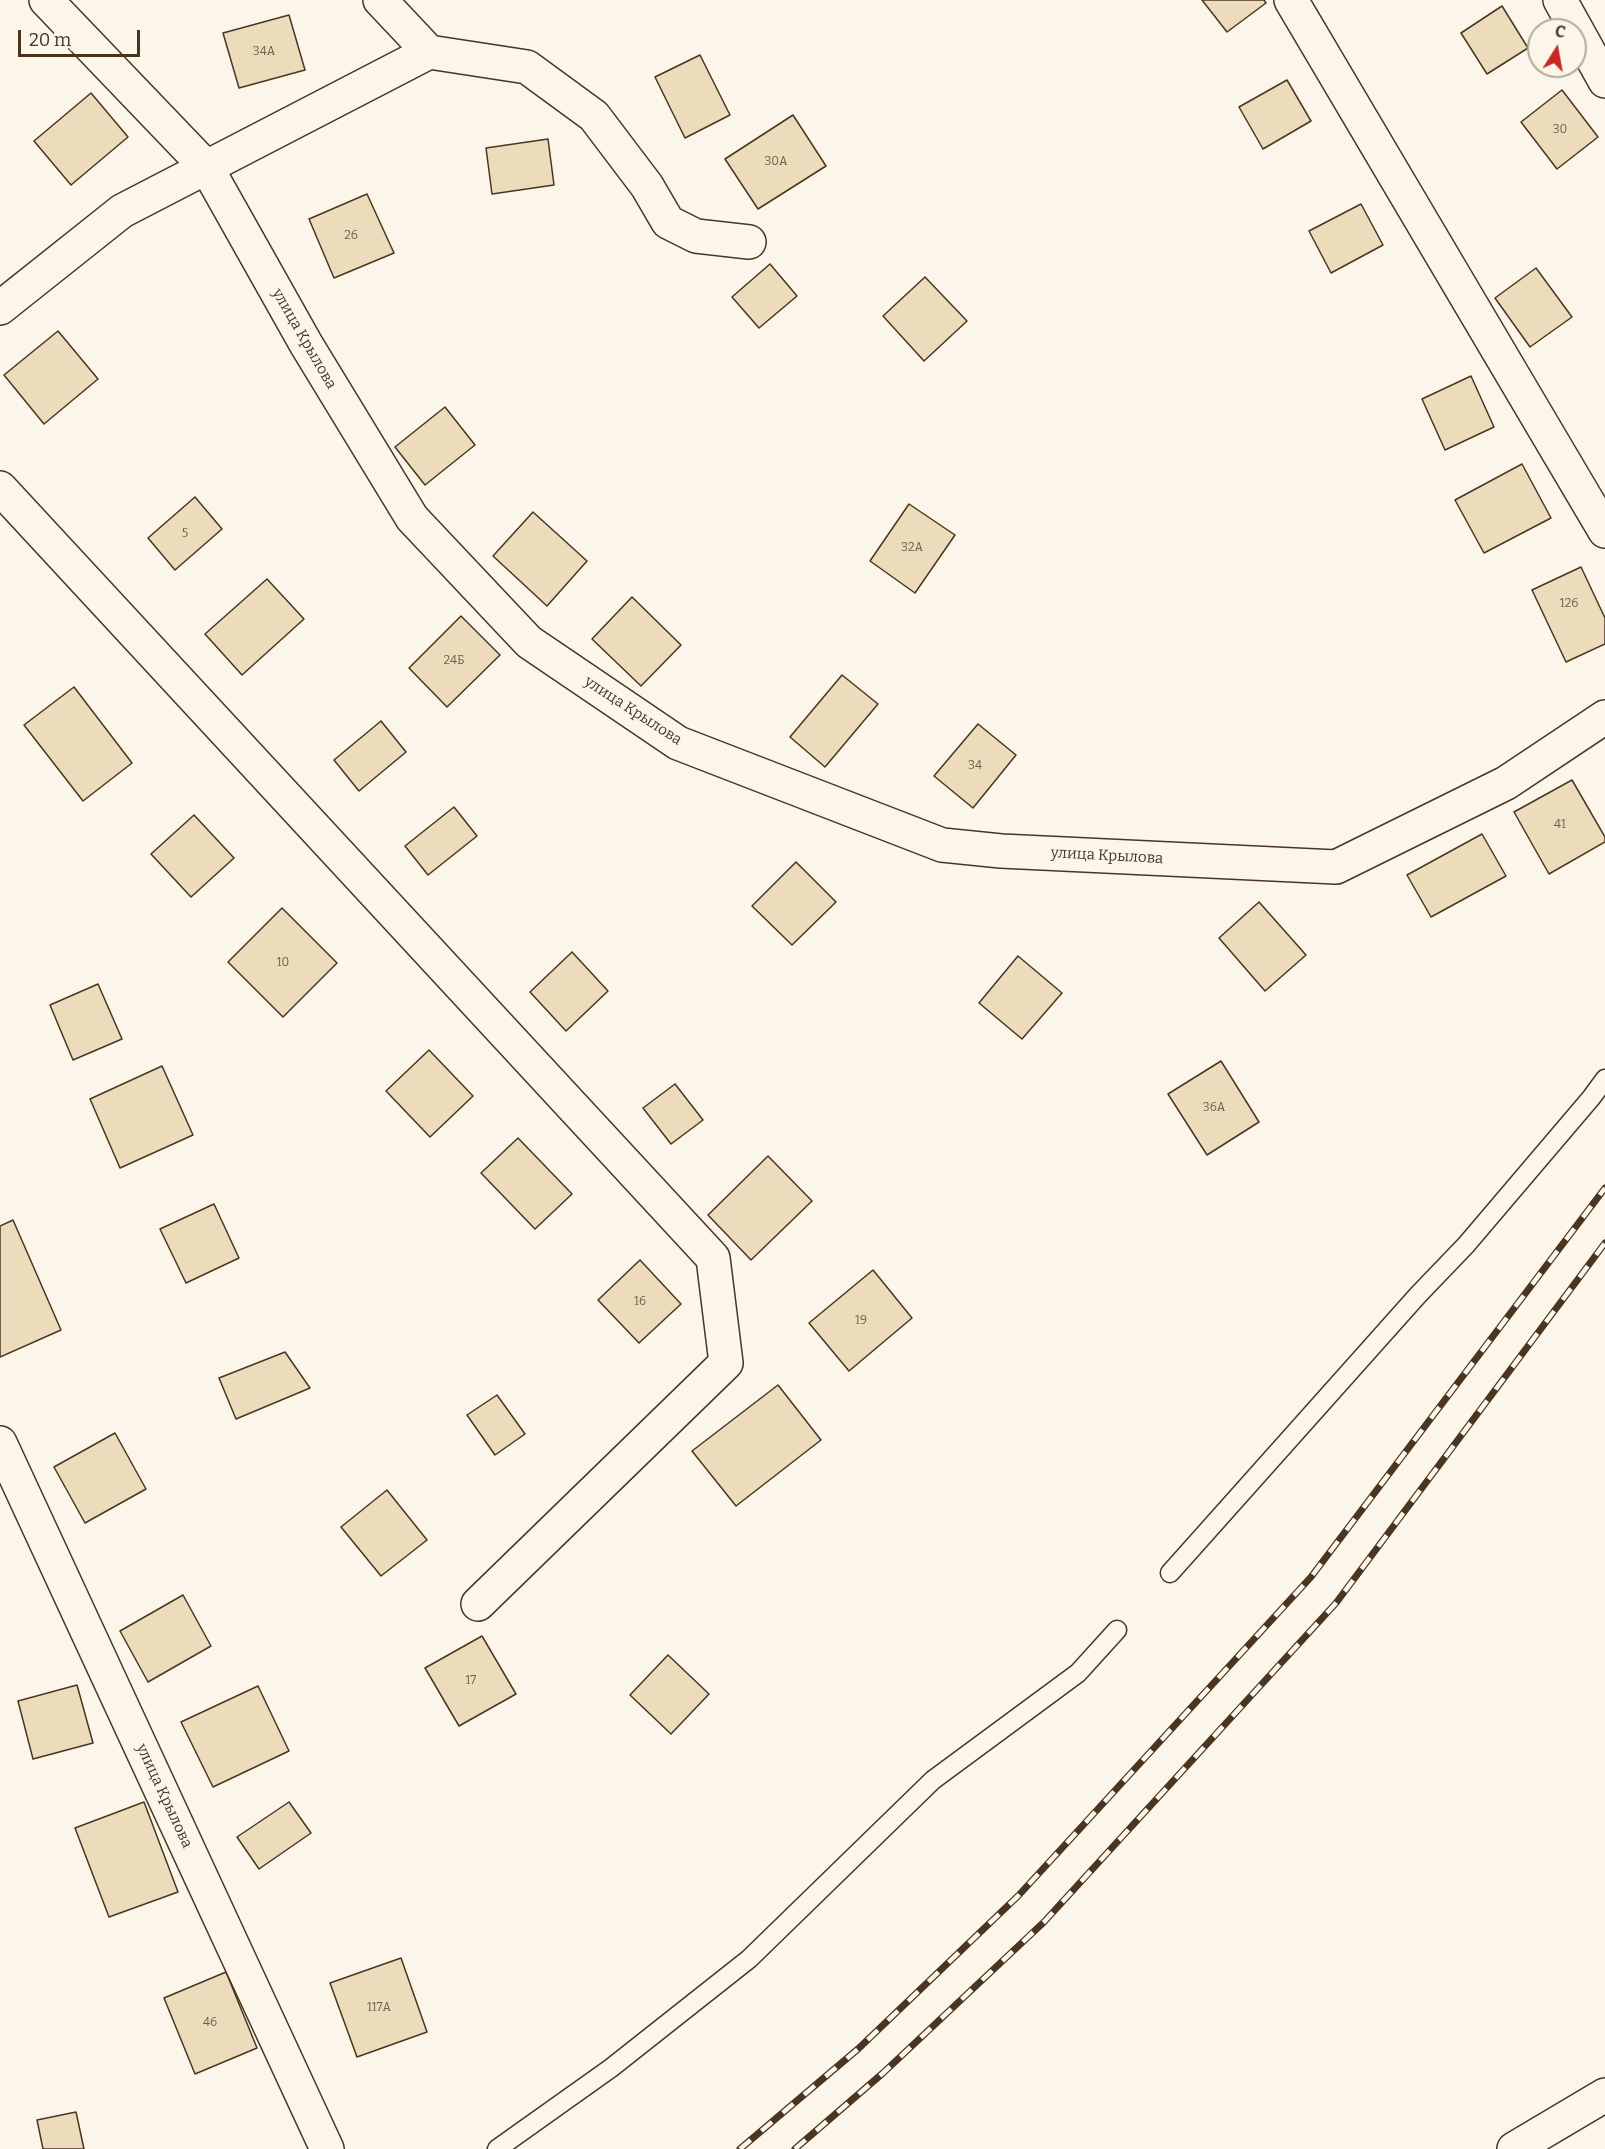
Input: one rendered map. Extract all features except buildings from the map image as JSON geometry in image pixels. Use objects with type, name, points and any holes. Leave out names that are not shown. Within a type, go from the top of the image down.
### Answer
[{"type":"street","name":"улица Крылова","points":[[46,0],[207,168],[306,344],[412,518],[529,642],[678,743],[942,845],[1001,852],[1336,867],[1506,783],[1605,717]]},
{"type":"street","points":[[380,0],[429,52]]},
{"type":"street","points":[[1291,0],[1605,531]]},
{"type":"street","points":[[1560,0],[1605,81]]},
{"type":"street","points":[[0,308],[122,211],[429,52],[527,67],[594,116],[647,186],[668,222],[696,236],[749,242]]},
{"type":"street","points":[[0,488],[713,1258],[726,1364],[478,1604]]},
{"type":"street","name":"улица Крылова","points":[[0,1443],[327,2149]]},
{"type":"street","points":[[1514,2149],[1605,2095]]},
{"type":"lane","points":[[1170,1573],[1418,1295],[1466,1245],[1605,1079]]},
{"type":"lane","points":[[497,2149],[611,2068],[749,1959],[933,1780],[1078,1673],[1117,1630]]},
{"type":"railway","points":[[740,2149],[858,2049],[1018,1896],[1311,1577],[1605,1188]]},
{"type":"railway","points":[[795,2149],[883,2073],[1044,1922],[1336,1603],[1605,1243]]}]
